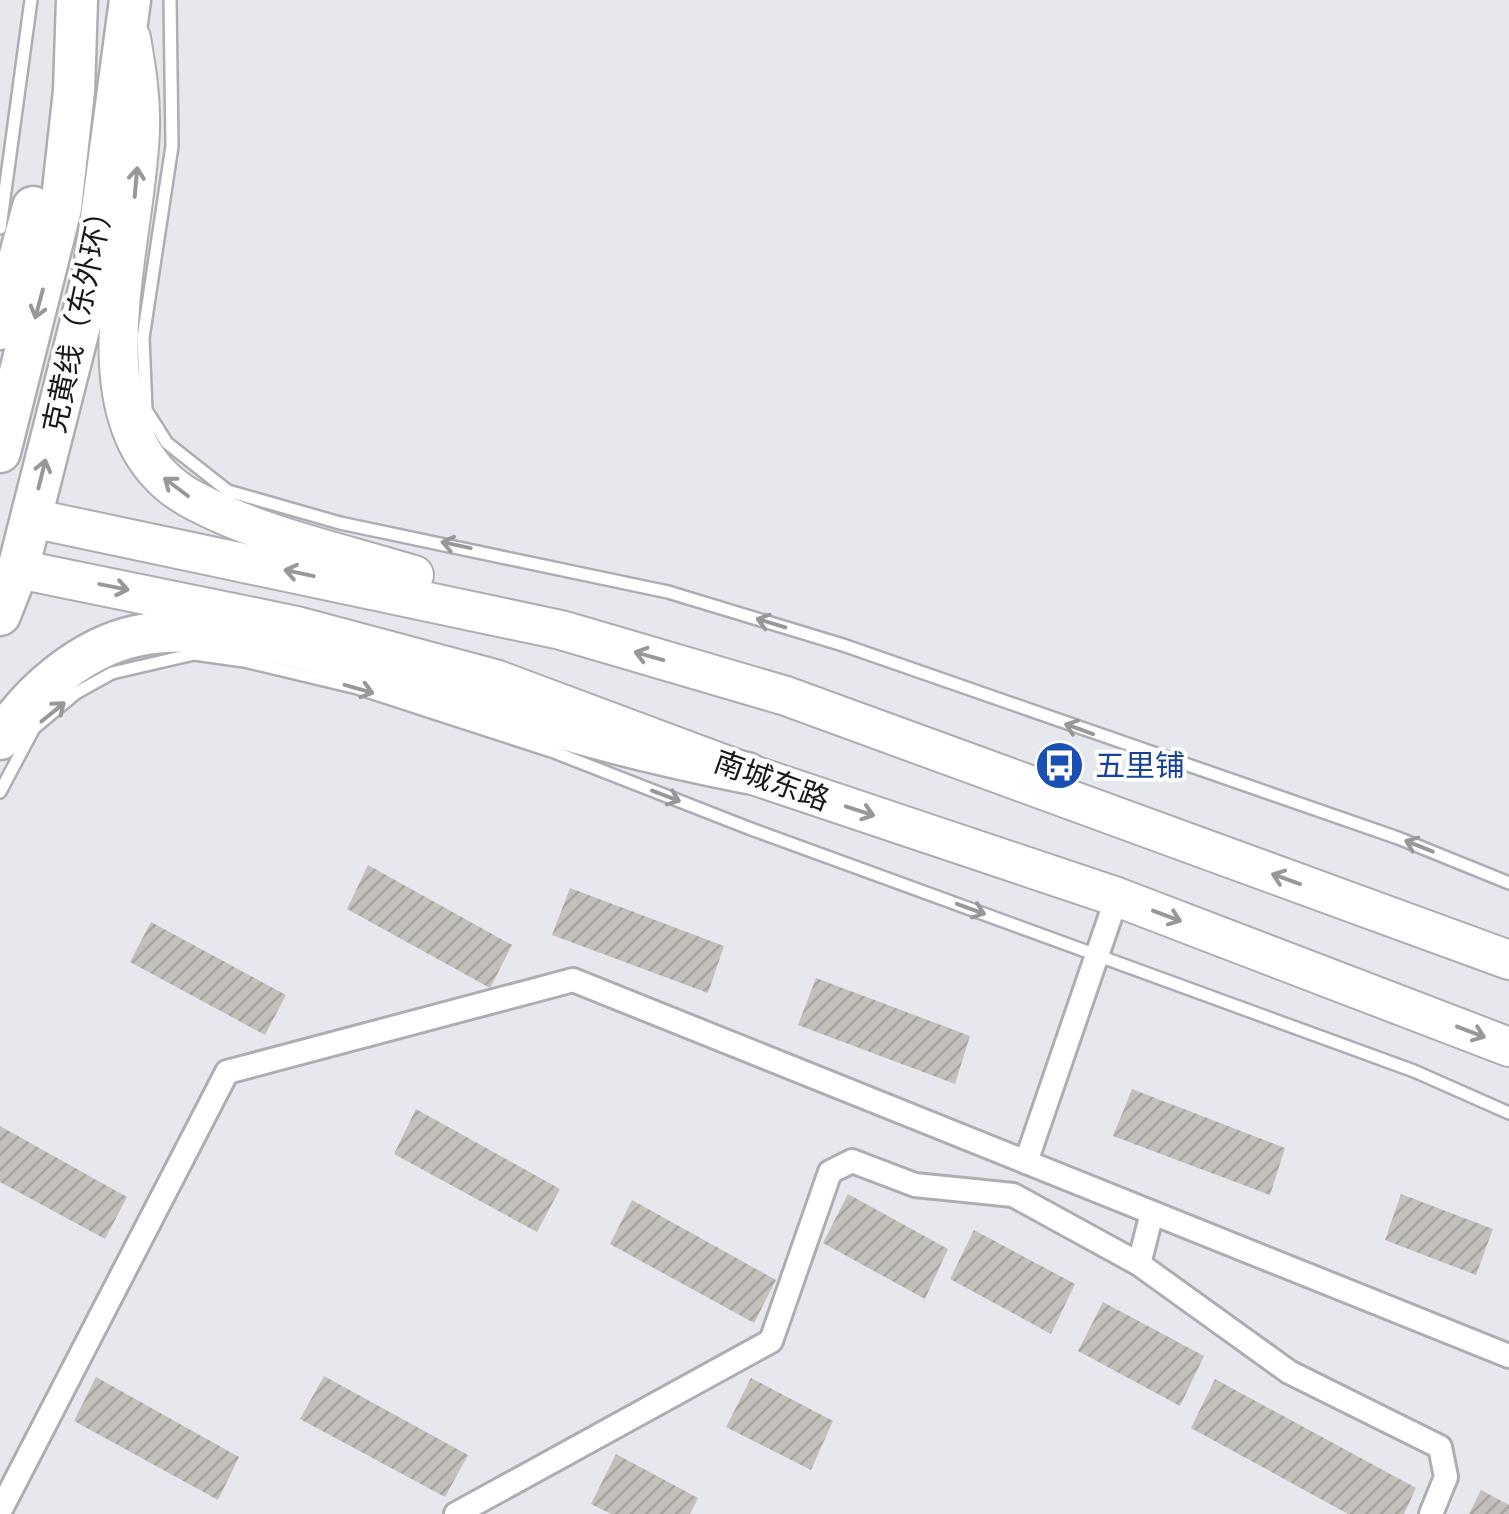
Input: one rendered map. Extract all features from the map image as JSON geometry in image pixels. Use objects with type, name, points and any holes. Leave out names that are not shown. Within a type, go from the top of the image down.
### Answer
[{"type":"highway","points":[[0,328],[28,234],[63,0]]},
{"type":"highway","points":[[0,452],[61,208],[74,91],[77,0]]},
{"type":"highway","name":"克黄线（东外环）","points":[[0,615],[16,517],[94,270],[129,13]]},
{"type":"highway","points":[[0,739],[26,704],[97,650],[136,636],[189,632],[315,653],[633,750],[748,773]]},
{"type":"main road","points":[[129,13],[139,84],[140,130],[117,376],[138,446],[159,475],[194,501],[295,539],[478,595],[561,630]]},
{"type":"main road","points":[[16,517],[561,630],[786,696],[1509,960]]},
{"type":"main road","name":"南城东路","points":[[9,567],[297,626],[440,664],[601,716],[748,773],[1117,897],[1509,1047]]},
{"type":"street","points":[[1026,1162],[1117,897]]},
{"type":"street","points":[[0,1511],[226,1072],[573,980],[1509,1356]]},
{"type":"street","points":[[456,1514],[772,1341],[830,1172],[852,1161],[914,1185],[1013,1194],[1139,1264],[1290,1372],[1440,1448],[1446,1477],[1431,1514]]},
{"type":"street","points":[[1139,1264],[1152,1213]]},
{"type":"lane","points":[[0,228],[31,0]]},
{"type":"lane","points":[[170,0],[172,146],[142,338],[146,410],[166,443],[228,491],[340,522],[668,592],[825,640],[1398,838],[1509,883]]},
{"type":"lane","points":[[0,792],[34,728],[76,693],[112,673],[194,654],[357,688],[554,752],[1414,1071],[1509,1112]]},
{"type":"building","points":[[368,865],[512,945],[490,988],[347,909]]},
{"type":"building","points":[[570,888],[724,946],[708,993],[552,935]]},
{"type":"building","points":[[151,922],[286,995],[265,1035],[130,962]]},
{"type":"building","points":[[816,978],[970,1036],[955,1084],[798,1025]]},
{"type":"building","points":[[1132,1089],[1285,1148],[1270,1195],[1113,1136]]},
{"type":"building","points":[[416,1109],[560,1189],[537,1232],[394,1154]]},
{"type":"building","points":[[0,1126],[127,1197],[105,1239],[0,1182]]},
{"type":"building","points":[[848,1194],[948,1249],[925,1299],[823,1243]]},
{"type":"building","points":[[1401,1194],[1493,1229],[1476,1275],[1385,1240]]},
{"type":"building","points":[[632,1200],[776,1280],[754,1323],[610,1244]]},
{"type":"building","points":[[974,1230],[1075,1284],[1051,1334],[950,1279]]},
{"type":"building","points":[[1103,1302],[1204,1356],[1180,1406],[1078,1351]]},
{"type":"building","points":[[324,1376],[468,1455],[445,1497],[300,1419]]},
{"type":"building","points":[[96,1377],[239,1457],[218,1500],[74,1421]]},
{"type":"building","points":[[751,1378],[833,1421],[811,1470],[726,1427]]},
{"type":"building","points":[[1215,1379],[1416,1488],[1404,1514],[1348,1514],[1191,1428]]},
{"type":"building","points":[[616,1454],[698,1498],[690,1514],[611,1514],[591,1504]]},
{"type":"building","points":[[1481,1490],[1509,1505],[1509,1514],[1469,1514]]},
{"type":"place","name":"五里铺","points":[[1060,765]]}]
